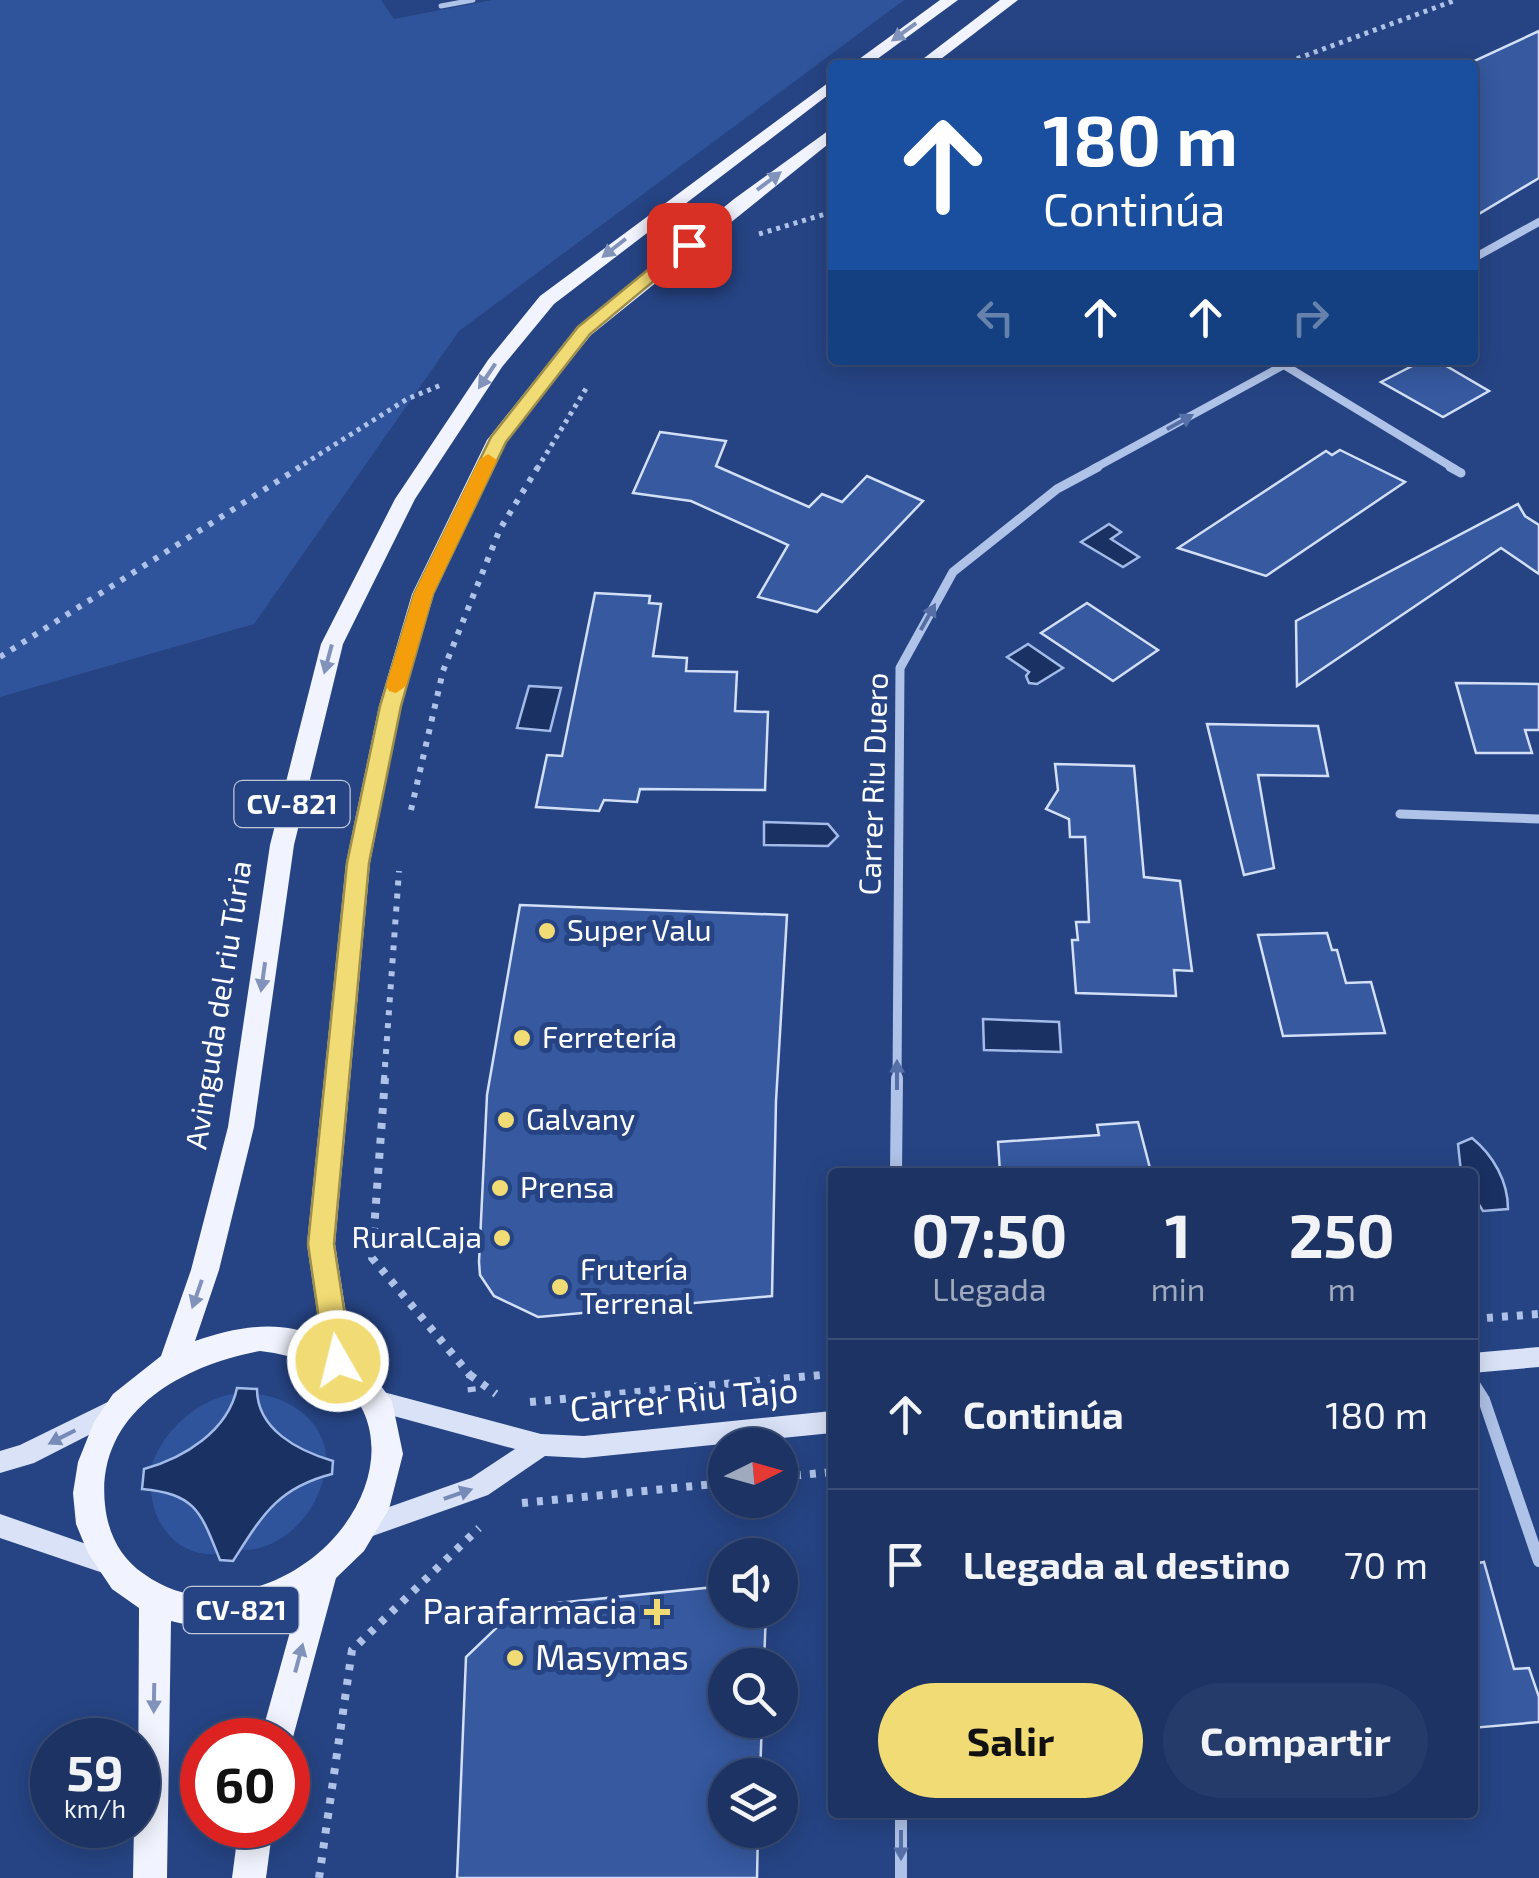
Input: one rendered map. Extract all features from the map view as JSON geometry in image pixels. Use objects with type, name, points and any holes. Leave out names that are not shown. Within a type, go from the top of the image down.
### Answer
[{"type":"main road","points":[[866,60],[950,0]]},
{"type":"main road","points":[[930,60],[1010,0]]},
{"type":"main road","name":"Avinguda del riu Túria","points":[[174,1363],[205,1270],[240,1127],[282,845],[332,644],[405,499],[495,364],[547,300],[828,88]]},
{"type":"main road","name":"CV-821","points":[[338,1361],[321,1244],[358,863],[390,706],[424,594],[497,440],[584,330],[828,136]]},
{"type":"main road","points":[[106,1562],[90,1525],[88,1485],[98,1444],[122,1406],[145,1382],[174,1363],[216,1345],[260,1338],[302,1344],[338,1361],[360,1378],[376,1401]]},
{"type":"main road","name":"CV-821","points":[[106,1562],[128,1584],[155,1601],[194,1612],[238,1610],[282,1598],[322,1576],[367,1526],[385,1483],[387,1440],[376,1401]]},
{"type":"main road","name":"CV-821","points":[[283,1718],[322,1576]]},
{"type":"main road","name":"CV-821","points":[[150,1878],[155,1601]]},
{"type":"main road","points":[[249,1878],[253,1848]]},
{"type":"street","points":[[1478,256],[1536,227]]},
{"type":"street","name":"Carrer Riu Duero","points":[[896,1168],[900,668],[953,572],[998,536],[1058,489],[1283,365]]},
{"type":"street","points":[[1293,365],[1460,473]]},
{"type":"street","points":[[1400,814],[1539,819]]},
{"type":"street","points":[[1478,1362],[1539,1357]]},
{"type":"street","points":[[1478,1390],[1539,1561]]},
{"type":"street","name":"Carrer Riu Tajo","points":[[376,1401],[541,1445],[584,1447],[828,1422]]},
{"type":"street","points":[[0,1462],[25,1455],[122,1406]]},
{"type":"street","name":"Carrer Riu Tajo","points":[[367,1526],[479,1487],[541,1445]]},
{"type":"street","points":[[0,1526],[106,1562]]},
{"type":"street","points":[[901,1818],[901,1878]]},
{"type":"lane","points":[[441,6],[473,0]]},
{"type":"path","points":[[1294,60],[1456,0]]},
{"type":"path","points":[[0,657],[407,399],[495,364]]},
{"type":"path","points":[[407,825],[444,670],[500,529],[590,381]]},
{"type":"path","points":[[399,862],[372,1258],[470,1375],[510,1404]]},
{"type":"path","points":[[1478,1319],[1539,1314]]},
{"type":"path","points":[[526,1402],[828,1374]]},
{"type":"path","points":[[470,1375],[474,1428]]},
{"type":"path","points":[[798,1475],[828,1472]]},
{"type":"path","points":[[514,1504],[708,1485]]},
{"type":"path","points":[[319,1878],[352,1650],[482,1526],[479,1487]]},
{"type":"shaded area","points":[[0,0],[381,0],[394,19],[492,0],[904,0],[459,331],[254,624],[0,697]]},
{"type":"shaded area","points":[[1109,524],[1121,532],[1111,539],[1139,557],[1123,567],[1081,542]]},
{"type":"shaded area","points":[[1028,644],[1063,668],[1037,684],[1029,683],[1029,672],[1007,657]]},
{"type":"shaded area","points":[[529,686],[561,688],[550,731],[517,728]]},
{"type":"shaded area","points":[[764,822],[828,824],[838,836],[828,846],[764,845]]},
{"type":"shaded area","points":[[983,1019],[1059,1022],[1061,1052],[984,1050]]},
{"type":"shaded area","points":[[1472,1138],[1486,1152],[1498,1169],[1508,1209],[1483,1211],[1478,1203],[1478,1168],[1461,1168],[1458,1144]]},
{"type":"shaded area","points":[[237,1388],[257,1389],[264,1416],[282,1437],[333,1461],[332,1474],[297,1487],[273,1506],[233,1561],[220,1560],[208,1530],[186,1501],[142,1489],[144,1469],[189,1450],[214,1430]]},
{"type":"shaded area","points":[[236,1393],[224,1419],[203,1440],[151,1467],[164,1441],[184,1418],[208,1402]]},
{"type":"shaded area","points":[[256,1394],[281,1400],[303,1414],[319,1433],[326,1458],[303,1449],[273,1427]]},
{"type":"shaded area","points":[[324,1476],[313,1504],[294,1528],[269,1545],[240,1550],[274,1504],[296,1487]]},
{"type":"shaded area","points":[[151,1490],[176,1495],[195,1509],[209,1530],[217,1554],[191,1550],[170,1537],[157,1516]]},
{"type":"building","points":[[1539,31],[1539,178],[1478,214],[1478,60]]},
{"type":"building","points":[[1414,365],[1445,365],[1489,391],[1443,417],[1381,382]]},
{"type":"building","points":[[660,432],[726,441],[716,466],[809,507],[822,494],[842,502],[867,476],[923,501],[817,612],[758,597],[788,545],[691,501],[633,493]]},
{"type":"building","points":[[1340,450],[1405,482],[1266,576],[1178,548],[1326,451],[1332,455]]},
{"type":"building","points":[[1518,504],[1525,516],[1539,525],[1539,574],[1501,548],[1297,686],[1296,621]]},
{"type":"building","points":[[595,593],[650,596],[649,603],[661,604],[653,656],[687,658],[686,671],[737,672],[735,711],[768,712],[765,790],[640,789],[637,802],[604,800],[599,811],[536,807],[547,755],[562,756]]},
{"type":"building","points":[[1087,603],[1158,650],[1113,681],[1041,633]]},
{"type":"building","points":[[1456,683],[1539,684],[1539,730],[1525,730],[1532,753],[1476,753]]},
{"type":"building","points":[[1207,724],[1318,726],[1328,776],[1258,775],[1274,868],[1244,875]]},
{"type":"building","points":[[1055,764],[1134,766],[1144,877],[1180,881],[1192,971],[1174,970],[1176,996],[1076,993],[1072,940],[1078,940],[1076,922],[1089,922],[1085,837],[1070,837],[1069,819],[1046,809],[1058,790]]},
{"type":"building","points":[[520,905],[787,915],[776,1101],[772,1296],[538,1317],[494,1296],[480,1275],[487,1095]]},
{"type":"building","points":[[1327,933],[1332,950],[1337,950],[1346,983],[1371,982],[1385,1033],[1283,1036],[1258,935]]},
{"type":"building","points":[[1138,1122],[1150,1168],[1000,1168],[998,1142],[1099,1135],[1097,1125]]},
{"type":"building","points":[[1484,1562],[1514,1669],[1529,1668],[1539,1697],[1539,1722],[1478,1727],[1478,1563]]},
{"type":"building","points":[[708,1588],[708,1628],[765,1628],[765,1648],[708,1648],[708,1738],[761,1738],[761,1758],[708,1758],[708,1848],[758,1848],[757,1878],[457,1878],[466,1657],[518,1607]]},
{"type":"slow traffic","points":[[396,686],[424,594],[488,460]]},
{"type":"place","name":"Super Valu","points":[[547,931]]},
{"type":"place","name":"Ferretería","points":[[522,1038]]},
{"type":"place","name":"Galvany","points":[[506,1120]]},
{"type":"place","name":"Prensa","points":[[500,1188]]},
{"type":"place","name":"RuralCaja","points":[[502,1238]]},
{"type":"place","name":"Frutería Terrenal","points":[[560,1287]]},
{"type":"place","name":"Parafarmacia","points":[[657,1612]]},
{"type":"place","name":"Masymas","points":[[515,1658]]},
{"type":"route","points":[[338,1361],[321,1244],[358,863],[390,706],[424,594],[497,440],[584,330],[689,245]]}]
